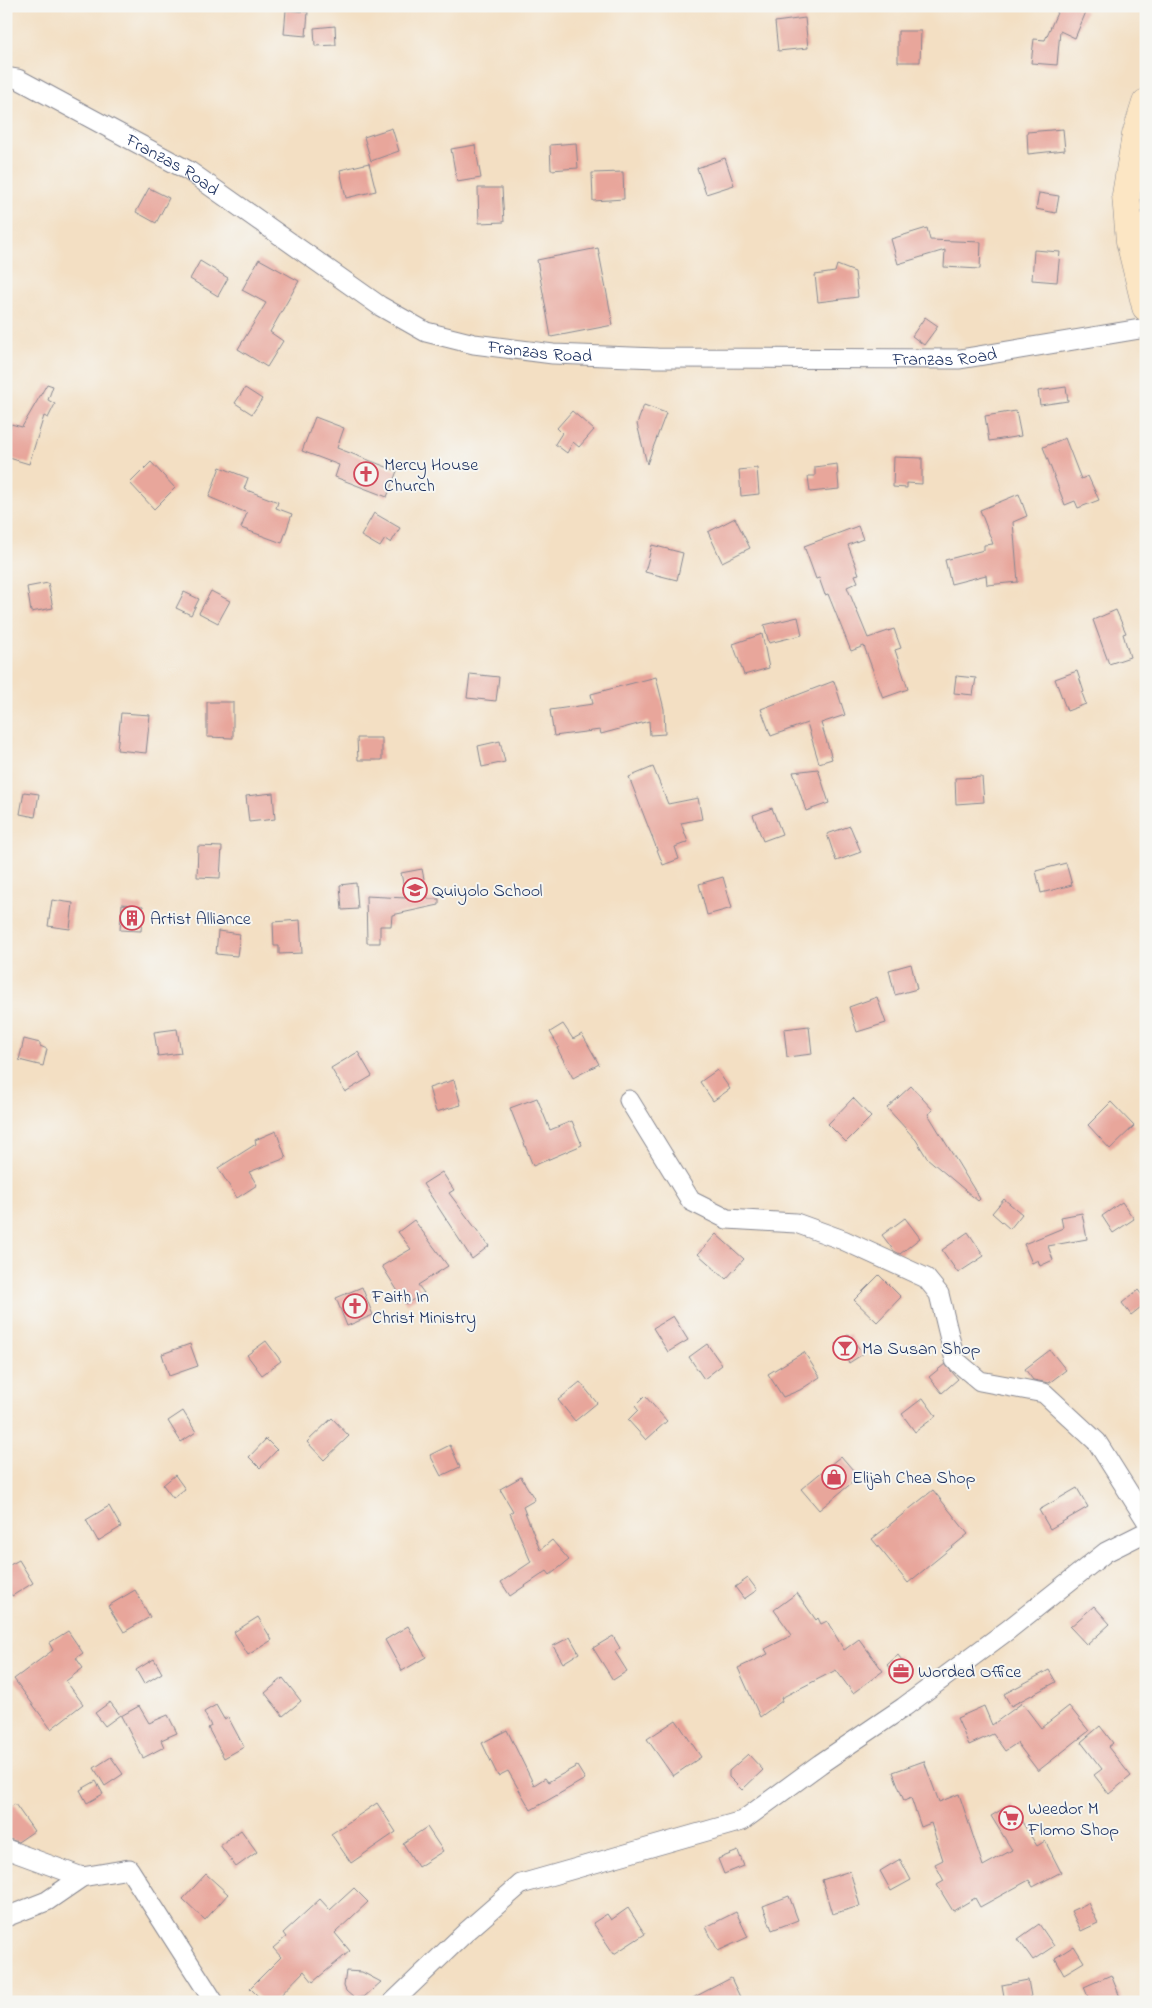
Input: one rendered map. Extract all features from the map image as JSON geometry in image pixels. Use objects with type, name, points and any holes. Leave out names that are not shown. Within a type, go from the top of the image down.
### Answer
[{"type":"street","name":"Franzas Road","points":[[6,76],[18,79],[190,171],[380,306],[426,332],[474,344],[553,354],[657,358],[960,358],[1146,328]]},
{"type":"street","points":[[1146,103],[1136,135],[1126,195],[1130,241],[1146,307]]},
{"type":"street","points":[[629,1100],[691,1201],[727,1218],[796,1223],[843,1240],[926,1278],[939,1294],[955,1360],[980,1381],[1044,1393],[1097,1442],[1146,1520]]},
{"type":"street","points":[[393,2002],[466,1932],[520,1884],[742,1821],[820,1764],[912,1701],[1008,1630],[1106,1552],[1146,1532]]},
{"type":"street","points":[[6,1849],[82,1877]]},
{"type":"street","points":[[6,1916],[47,1901],[82,1877],[129,1869],[214,2002]]},
{"type":"building","points":[[1060,6],[1072,6],[1086,12],[1075,38],[1060,31],[1057,65],[1031,63],[1034,39],[1045,40]]},
{"type":"building","points":[[286,10],[308,12],[306,36],[284,34]]},
{"type":"building","points":[[805,18],[808,48],[778,51],[775,22]]},
{"type":"building","points":[[335,26],[336,45],[315,46],[314,28]]},
{"type":"building","points":[[898,31],[921,31],[920,62],[898,62]]},
{"type":"building","points":[[392,128],[399,151],[371,161],[364,137]]},
{"type":"building","points":[[1063,129],[1065,150],[1028,154],[1027,132]]},
{"type":"building","points":[[576,143],[578,168],[551,170],[550,145]]},
{"type":"building","points":[[475,145],[481,178],[457,182],[451,149]]},
{"type":"building","points":[[725,158],[734,185],[706,194],[697,168]]},
{"type":"building","points":[[369,163],[376,191],[346,198],[340,170]]},
{"type":"building","points":[[623,172],[624,199],[593,201],[592,173]]},
{"type":"building","points":[[149,188],[169,198],[156,223],[136,212]]},
{"type":"building","points":[[478,188],[502,188],[504,222],[479,223]]},
{"type":"building","points":[[1039,193],[1059,196],[1056,213],[1036,209]]},
{"type":"building","points":[[927,228],[930,240],[981,242],[980,269],[944,267],[945,250],[898,264],[891,239]]},
{"type":"building","points":[[598,248],[613,325],[551,337],[537,260]]},
{"type":"building","points":[[1034,250],[1060,252],[1057,282],[1032,280]]},
{"type":"building","points":[[259,259],[299,281],[270,332],[283,341],[267,367],[238,349],[266,303],[242,290]]},
{"type":"building","points":[[200,261],[228,278],[218,296],[190,279]]},
{"type":"building","points":[[837,265],[855,272],[858,297],[818,302],[815,275],[835,272]]},
{"type":"building","points":[[925,317],[938,326],[924,345],[912,336]]},
{"type":"building","points":[[47,384],[53,386],[48,400],[55,404],[48,418],[44,416],[29,464],[6,457],[6,440],[11,424],[22,427]]},
{"type":"building","points":[[1066,387],[1068,401],[1040,405],[1038,391]]},
{"type":"building","points":[[245,388],[262,399],[252,414],[235,403]]},
{"type":"building","points":[[644,405],[666,413],[647,464],[637,424]]},
{"type":"building","points":[[572,411],[594,430],[579,447],[573,442],[567,453],[555,444],[562,433],[557,428]]},
{"type":"building","points":[[1016,411],[1021,436],[989,441],[985,416]]},
{"type":"building","points":[[315,417],[344,428],[337,448],[397,471],[387,497],[335,477],[339,465],[302,451]]},
{"type":"building","points":[[1065,438],[1081,479],[1088,476],[1099,500],[1078,508],[1075,501],[1065,505],[1043,447]]},
{"type":"building","points":[[894,457],[922,458],[922,484],[907,483],[907,488],[893,487]]},
{"type":"building","points":[[151,462],[175,488],[154,509],[130,483]]},
{"type":"building","points":[[837,464],[839,489],[810,492],[808,476],[815,476],[815,467]]},
{"type":"building","points":[[220,467],[248,478],[244,489],[278,502],[276,508],[292,514],[282,543],[241,528],[247,513],[209,497]]},
{"type":"building","points":[[757,468],[759,494],[741,496],[739,470]]},
{"type":"building","points":[[1019,494],[1027,516],[1013,522],[1018,582],[987,585],[986,575],[951,584],[945,560],[984,550],[984,545],[993,544],[980,510]]},
{"type":"building","points":[[374,513],[400,528],[391,543],[385,539],[380,547],[361,536]]},
{"type":"building","points":[[735,518],[750,548],[722,562],[708,532]]},
{"type":"building","points":[[858,526],[863,539],[848,545],[859,574],[855,575],[858,582],[847,587],[868,638],[894,629],[901,648],[895,650],[908,689],[883,698],[864,646],[851,651],[828,594],[825,595],[819,578],[816,579],[804,546]]},
{"type":"building","points":[[652,545],[683,553],[677,580],[645,572]]},
{"type":"building","points":[[48,583],[53,608],[31,612],[27,587]]},
{"type":"building","points":[[211,591],[230,601],[218,623],[199,613]]},
{"type":"building","points":[[184,592],[199,599],[191,615],[176,608]]},
{"type":"building","points":[[1116,610],[1126,633],[1123,634],[1130,657],[1109,664],[1093,620]]},
{"type":"building","points":[[798,617],[802,635],[769,643],[764,625]]},
{"type":"building","points":[[762,634],[769,668],[744,675],[733,644]]},
{"type":"building","points":[[1077,671],[1086,704],[1067,711],[1055,679]]},
{"type":"building","points":[[470,674],[499,677],[496,701],[467,698]]},
{"type":"building","points":[[956,676],[976,678],[973,695],[954,693]]},
{"type":"building","points":[[656,677],[664,709],[665,734],[650,735],[649,721],[601,734],[600,730],[554,736],[550,710],[593,704],[591,694]]},
{"type":"building","points":[[834,681],[845,715],[821,723],[832,759],[819,763],[807,723],[771,736],[761,709]]},
{"type":"building","points":[[207,702],[233,702],[233,738],[207,737]]},
{"type":"building","points":[[121,713],[150,715],[146,753],[117,750]]},
{"type":"building","points":[[357,738],[382,738],[382,760],[358,760]]},
{"type":"building","points":[[500,741],[505,762],[482,767],[478,746]]},
{"type":"building","points":[[653,767],[668,804],[698,798],[702,819],[681,823],[688,842],[675,847],[679,859],[663,865],[629,777]]},
{"type":"building","points":[[818,769],[829,803],[806,811],[793,772]]},
{"type":"building","points":[[982,777],[984,802],[956,804],[955,778]]},
{"type":"building","points":[[24,792],[39,794],[35,817],[20,814]]},
{"type":"building","points":[[273,793],[275,819],[249,822],[246,796]]},
{"type":"building","points":[[772,808],[782,834],[763,841],[753,815]]},
{"type":"building","points":[[850,826],[861,852],[836,861],[827,834]]},
{"type":"building","points":[[198,846],[222,847],[220,878],[197,877]]},
{"type":"building","points":[[1066,863],[1072,885],[1041,893],[1036,871]]},
{"type":"building","points":[[422,869],[428,899],[439,899],[439,905],[392,915],[391,926],[380,926],[380,943],[367,943],[366,896],[406,898],[401,873]]},
{"type":"building","points":[[723,877],[732,908],[707,915],[699,884]]},
{"type":"building","points":[[356,883],[358,909],[342,910],[340,885]]},
{"type":"building","points":[[52,900],[73,903],[70,929],[48,926]]},
{"type":"building","name":"Artist Alliance","points":[[122,904],[143,906],[141,931],[120,930]]},
{"type":"building","points":[[300,920],[302,953],[279,954],[279,946],[274,946],[273,922]]},
{"type":"building","points":[[218,931],[240,934],[237,956],[216,954]]},
{"type":"building","points":[[911,964],[917,989],[895,995],[889,970]]},
{"type":"building","points":[[877,997],[886,1023],[857,1032],[849,1007]]},
{"type":"building","points":[[563,1024],[573,1039],[582,1034],[599,1064],[573,1078],[550,1032]]},
{"type":"building","points":[[809,1026],[812,1054],[787,1057],[784,1029]]},
{"type":"building","points":[[177,1029],[181,1053],[158,1056],[154,1032]]},
{"type":"building","points":[[24,1039],[40,1043],[40,1046],[47,1049],[43,1066],[19,1060]]},
{"type":"building","points":[[358,1052],[372,1076],[345,1092],[331,1068]]},
{"type":"building","points":[[717,1070],[730,1089],[713,1101],[700,1082]]},
{"type":"building","points":[[454,1080],[461,1105],[436,1112],[429,1088]]},
{"type":"building","points":[[911,1086],[933,1110],[928,1114],[980,1199],[978,1201],[927,1158],[916,1140],[887,1108]]},
{"type":"building","points":[[537,1098],[550,1130],[572,1121],[582,1145],[533,1166],[510,1108]]},
{"type":"building","points":[[853,1098],[871,1117],[846,1142],[828,1124]]},
{"type":"building","points":[[1111,1102],[1134,1126],[1110,1149],[1088,1125]]},
{"type":"building","points":[[276,1131],[286,1158],[249,1172],[257,1185],[237,1198],[218,1168],[256,1144],[255,1140]]},
{"type":"building","points":[[442,1172],[454,1190],[449,1193],[489,1246],[472,1259],[423,1184]]},
{"type":"building","points":[[1004,1199],[1022,1214],[1010,1229],[992,1213]]},
{"type":"building","points":[[1122,1202],[1134,1219],[1113,1233],[1102,1216]]},
{"type":"building","points":[[1082,1213],[1087,1239],[1048,1246],[1053,1260],[1040,1266],[1038,1260],[1032,1263],[1024,1244],[1063,1228],[1061,1217]]},
{"type":"building","points":[[905,1218],[920,1238],[900,1254],[894,1251],[882,1235]]},
{"type":"building","points":[[414,1220],[448,1266],[418,1285],[424,1293],[406,1304],[382,1266],[411,1249],[398,1232]]},
{"type":"building","points":[[968,1232],[984,1256],[958,1273],[942,1250]]},
{"type":"building","points":[[716,1234],[744,1259],[726,1279],[698,1254]]},
{"type":"building","points":[[879,1275],[901,1297],[877,1322],[854,1300]]},
{"type":"building","name":"Faith In Christ Ministry","points":[[362,1287],[373,1315],[347,1326],[336,1298]]},
{"type":"building","points":[[1138,1290],[1146,1300],[1146,1303],[1131,1315],[1122,1303]]},
{"type":"building","points":[[673,1316],[688,1340],[668,1352],[653,1328]]},
{"type":"building","points":[[849,1334],[863,1354],[849,1363],[836,1344]]},
{"type":"building","points":[[266,1341],[281,1361],[262,1375],[247,1355]]},
{"type":"building","points":[[190,1344],[198,1366],[169,1376],[162,1354]]},
{"type":"building","points":[[707,1344],[722,1365],[704,1379],[689,1357]]},
{"type":"building","points":[[1050,1350],[1066,1370],[1049,1383],[1033,1380],[1025,1369]]},
{"type":"building","points":[[804,1352],[820,1377],[800,1390],[783,1397],[768,1374]]},
{"type":"building","points":[[945,1364],[958,1379],[942,1393],[929,1377]]},
{"type":"building","points":[[580,1382],[597,1403],[575,1421],[558,1400]]},
{"type":"building","points":[[645,1396],[667,1421],[646,1440],[628,1420],[638,1410],[635,1406]]},
{"type":"building","points":[[923,1398],[936,1416],[915,1432],[902,1414]]},
{"type":"building","points":[[183,1411],[196,1432],[181,1442],[168,1421]]},
{"type":"building","points":[[332,1418],[349,1436],[324,1460],[307,1442]]},
{"type":"building","points":[[266,1439],[277,1450],[260,1468],[249,1457]]},
{"type":"building","points":[[450,1445],[460,1467],[441,1476],[430,1455]]},
{"type":"building","points":[[841,1456],[859,1477],[819,1510],[801,1489]]},
{"type":"building","points":[[175,1475],[185,1489],[173,1498],[163,1485]]},
{"type":"building","points":[[521,1477],[535,1500],[523,1507],[540,1550],[552,1540],[569,1560],[550,1575],[547,1571],[510,1596],[501,1582],[531,1562],[510,1513],[513,1511],[500,1489]]},
{"type":"building","points":[[1077,1488],[1088,1507],[1050,1529],[1039,1510]]},
{"type":"building","points":[[933,1490],[968,1534],[908,1583],[872,1539]]},
{"type":"building","points":[[109,1506],[121,1527],[98,1541],[86,1520]]},
{"type":"building","points":[[19,1560],[33,1583],[12,1596],[6,1586],[6,1567]]},
{"type":"building","points":[[748,1578],[757,1590],[744,1599],[735,1587]]},
{"type":"building","points":[[135,1590],[150,1617],[124,1632],[108,1606]]},
{"type":"building","points":[[797,1593],[816,1620],[818,1618],[821,1624],[827,1621],[844,1650],[859,1639],[883,1671],[853,1693],[836,1670],[781,1698],[782,1701],[760,1717],[738,1668],[768,1654],[765,1649],[792,1635],[774,1610]]},
{"type":"building","points":[[1094,1606],[1110,1624],[1087,1645],[1070,1627]]},
{"type":"building","points":[[258,1617],[272,1640],[248,1655],[234,1632]]},
{"type":"building","points":[[408,1626],[426,1657],[402,1671],[385,1640]]},
{"type":"building","points":[[68,1631],[83,1653],[76,1658],[83,1668],[66,1681],[83,1704],[51,1729],[14,1679],[53,1650],[49,1643]]},
{"type":"building","points":[[613,1636],[620,1648],[615,1652],[627,1671],[613,1680],[593,1648]]},
{"type":"building","points":[[570,1637],[579,1653],[563,1663],[553,1646]]},
{"type":"building","points":[[898,1655],[911,1672],[900,1681],[887,1665]]},
{"type":"building","points":[[154,1659],[162,1673],[144,1684],[136,1670]]},
{"type":"building","points":[[1049,1670],[1056,1682],[1011,1706],[1004,1694]]},
{"type":"building","points":[[283,1678],[301,1701],[283,1716],[265,1693]]},
{"type":"building","points":[[110,1702],[120,1715],[105,1726],[95,1713]]},
{"type":"building","points":[[1022,1703],[1041,1728],[1069,1706],[1089,1731],[1038,1771],[1017,1743],[1005,1751],[993,1734],[969,1745],[957,1718],[984,1706],[992,1725]]},
{"type":"building","points":[[216,1705],[224,1719],[228,1717],[244,1747],[224,1758],[208,1728],[211,1726],[204,1712]]},
{"type":"building","points":[[139,1706],[149,1723],[168,1715],[177,1733],[161,1740],[164,1747],[143,1758],[121,1716]]},
{"type":"building","points":[[676,1720],[701,1757],[673,1776],[647,1739]]},
{"type":"building","points":[[1100,1726],[1113,1743],[1108,1747],[1131,1776],[1109,1794],[1094,1775],[1102,1769],[1081,1742]]},
{"type":"building","points":[[507,1730],[534,1785],[545,1778],[548,1782],[577,1766],[585,1779],[531,1810],[508,1771],[498,1776],[482,1743]]},
{"type":"building","points":[[748,1754],[763,1770],[742,1790],[729,1777],[729,1771]]},
{"type":"building","points":[[111,1757],[123,1774],[105,1786],[94,1768]]},
{"type":"building","points":[[924,1761],[939,1802],[959,1794],[983,1866],[1012,1850],[991,1816],[1011,1804],[1037,1846],[1045,1841],[1061,1872],[1033,1887],[1029,1880],[980,1907],[975,1898],[953,1911],[937,1885],[944,1881],[935,1864],[943,1860],[931,1823],[921,1827],[911,1798],[904,1801],[893,1772]]},
{"type":"building","points":[[96,1781],[103,1794],[87,1803],[80,1790]]},
{"type":"building","points":[[377,1803],[396,1832],[351,1863],[331,1834]]},
{"type":"building","points":[[15,1804],[34,1831],[18,1842],[6,1838],[6,1810]]},
{"type":"building","points":[[427,1827],[443,1851],[418,1867],[403,1843]]},
{"type":"building","points":[[241,1830],[257,1852],[236,1867],[220,1845]]},
{"type":"building","points":[[738,1851],[744,1866],[724,1874],[718,1859]]},
{"type":"building","points":[[900,1859],[911,1880],[891,1891],[880,1871]]},
{"type":"building","points":[[850,1871],[860,1906],[832,1914],[822,1880]]},
{"type":"building","points":[[206,1874],[228,1894],[205,1920],[183,1899]]},
{"type":"building","points":[[354,1888],[368,1902],[335,1933],[350,1951],[313,1982],[304,1971],[274,2002],[264,2002],[250,1988],[281,1957],[273,1948],[286,1937],[283,1933],[320,1899],[330,1910]]},
{"type":"building","points":[[789,1896],[798,1920],[772,1930],[763,1906]]},
{"type":"building","points":[[1088,1903],[1098,1923],[1081,1931],[1071,1911]]},
{"type":"building","points":[[628,1908],[645,1934],[614,1954],[593,1923],[607,1914],[611,1920]]},
{"type":"building","points":[[736,1912],[748,1937],[718,1951],[706,1927]]},
{"type":"building","points":[[1039,1924],[1054,1946],[1033,1960],[1018,1939]]},
{"type":"building","points":[[1074,1946],[1084,1962],[1064,1974],[1055,1958]]},
{"type":"building","points":[[346,1971],[362,1972],[381,1982],[364,1997],[354,1998],[346,1991],[344,1986]]},
{"type":"building","points":[[1111,1975],[1122,2002],[1090,2002],[1084,1987]]},
{"type":"building","points":[[731,1978],[740,1997],[731,2002],[685,2002]]},
{"type":"building","points":[[1028,1980],[1032,2002],[1005,2002],[1002,1985]]},
{"type":"place","name":"Mercy House Church","points":[[366,474]]},
{"type":"place","name":"Quiyolo School","points":[[415,890]]},
{"type":"place","name":"Artist Alliance","points":[[132,918]]},
{"type":"place","name":"Faith In Christ Ministry","points":[[355,1306]]},
{"type":"place","name":"Ma Susan Shop","points":[[845,1348]]},
{"type":"place","name":"Elijah Chea Shop","points":[[834,1477]]},
{"type":"place","name":"Worded Office","points":[[901,1671]]},
{"type":"place","name":"Weedor M Flomo Shop","points":[[1011,1818]]}]
